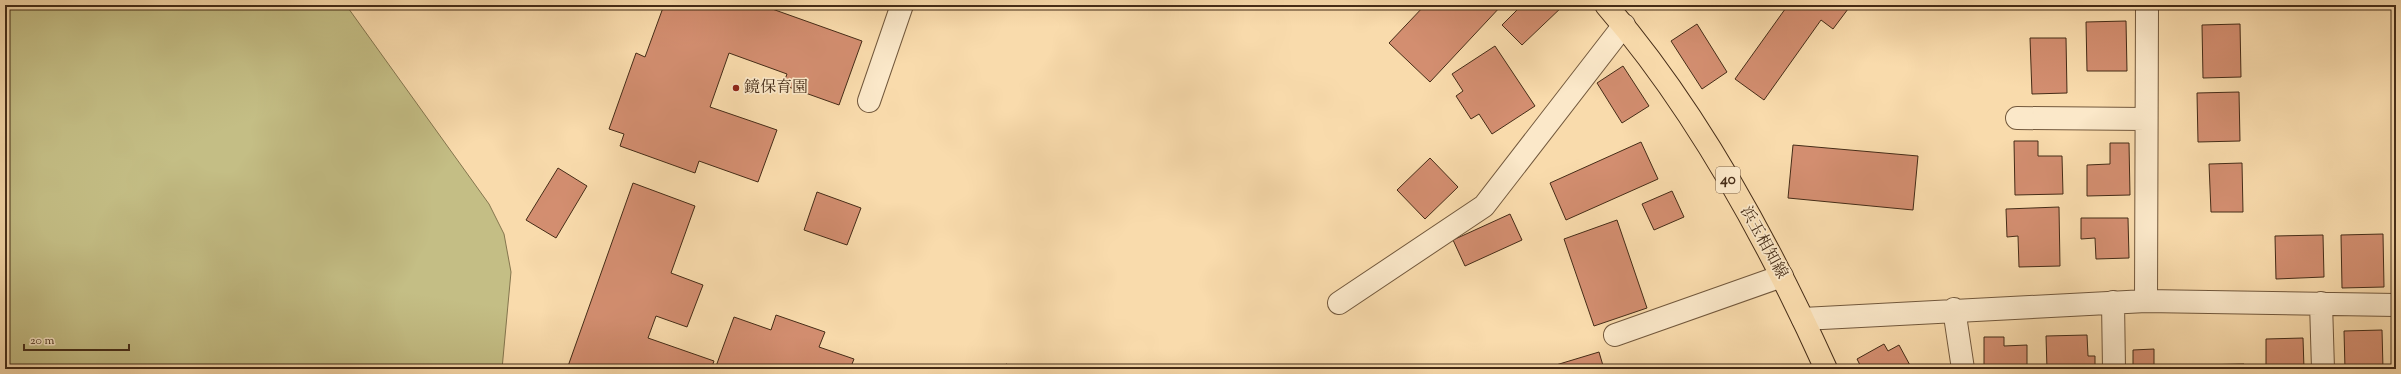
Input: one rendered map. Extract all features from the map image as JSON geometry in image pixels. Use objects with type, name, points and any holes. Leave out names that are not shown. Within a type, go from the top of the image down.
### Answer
[{"type":"main road","name":"浜玉相知線","points":[[1606,5],[1624,25],[1679,103],[1731,184],[1782,276],[1826,369]]},
{"type":"street","points":[[869,101],[902,5]]},
{"type":"street","points":[[2146,301],[2147,5]]},
{"type":"street","points":[[1339,302],[1484,206],[1624,25]]},
{"type":"street","points":[[2017,118],[2146,119]]},
{"type":"street","points":[[1615,336],[1782,276]]},
{"type":"street","points":[[1803,319],[1954,309],[2146,301],[2396,304]]},
{"type":"street","points":[[2113,302],[2114,369]]},
{"type":"street","points":[[2321,304],[2323,369]]},
{"type":"street","points":[[1954,309],[1963,369]]},
{"type":"shaded area","points":[[5,5],[346,5],[489,204],[504,234],[511,272],[502,369],[5,369]]},
{"type":"building","points":[[664,5],[761,5],[862,41],[839,105],[783,85],[787,74],[729,53],[710,107],[777,130],[758,182],[699,161],[695,173],[620,146],[624,134],[609,129],[636,53],[645,57]]},
{"type":"building","points":[[1425,5],[1502,5],[1430,82],[1389,43]]},
{"type":"building","points":[[1522,5],[1564,5],[1522,45],[1502,25]]},
{"type":"building","points":[[1788,5],[1851,5],[1833,29],[1821,20],[1764,100],[1735,79]]},
{"type":"building","points":[[2203,5],[2237,5],[2237,7],[2203,8]]},
{"type":"building","points":[[2126,21],[2127,71],[2087,71],[2086,22]]},
{"type":"building","points":[[1697,24],[1727,72],[1702,89],[1671,41]]},
{"type":"building","points":[[2240,24],[2241,77],[2203,78],[2202,25]]},
{"type":"building","points":[[2030,38],[2066,38],[2067,93],[2032,94]]},
{"type":"building","points":[[1495,46],[1535,106],[1492,134],[1479,114],[1471,119],[1456,96],[1463,91],[1452,74]]},
{"type":"building","points":[[1623,66],[1649,106],[1622,123],[1597,83]]},
{"type":"building","points":[[2239,92],[2240,141],[2198,142],[2197,93]]},
{"type":"building","points":[[2014,141],[2038,141],[2038,156],[2062,156],[2063,194],[2015,195]]},
{"type":"building","points":[[1641,142],[1658,179],[1566,220],[1550,183]]},
{"type":"building","points":[[2110,143],[2129,143],[2130,195],[2087,196],[2087,165],[2110,164]]},
{"type":"building","points":[[1793,145],[1918,156],[1913,210],[1788,198]]},
{"type":"building","points":[[1430,158],[1458,187],[1425,219],[1397,190]]},
{"type":"building","points":[[2242,163],[2243,212],[2211,212],[2209,164]]},
{"type":"building","points":[[558,168],[587,186],[556,238],[526,220]]},
{"type":"building","points":[[633,183],[695,206],[671,273],[703,285],[687,327],[656,316],[648,338],[714,361],[711,369],[567,369]]},
{"type":"building","points":[[1672,191],[1684,217],[1654,230],[1642,204]]},
{"type":"building","points":[[817,192],[861,208],[847,245],[804,230]]},
{"type":"building","points":[[2059,207],[2060,266],[2019,267],[2018,236],[2007,237],[2006,209]]},
{"type":"building","points":[[1510,214],[1522,240],[1465,266],[1453,240]]},
{"type":"building","points":[[2081,218],[2128,218],[2129,258],[2096,259],[2095,238],[2081,239]]},
{"type":"building","points":[[1617,220],[1647,308],[1594,326],[1564,239]]},
{"type":"building","points":[[2383,234],[2384,287],[2342,288],[2341,235]]},
{"type":"building","points":[[2323,235],[2324,277],[2276,279],[2275,236]]},
{"type":"building","points":[[776,315],[825,332],[819,347],[854,359],[850,369],[715,369],[734,317],[771,330]]},
{"type":"building","points":[[2382,330],[2383,369],[2345,369],[2344,331]]},
{"type":"building","points":[[2087,335],[2088,356],[2095,356],[2095,369],[2047,369],[2046,336]]},
{"type":"building","points":[[1984,337],[2004,337],[2004,346],[2027,345],[2027,369],[1984,369]]},
{"type":"building","points":[[2303,338],[2304,369],[2266,369],[2266,339]]},
{"type":"building","points":[[1884,344],[1888,351],[1899,345],[1912,369],[1862,369],[1857,359]]},
{"type":"building","points":[[2154,349],[2154,369],[2133,369],[2133,350]]},
{"type":"building","points":[[1599,352],[1604,369],[1546,369],[1546,368]]},
{"type":"building","points":[[1006,364],[1019,369],[1004,369]]},
{"type":"building","points":[[2244,364],[2244,369],[2198,369],[2198,365]]},
{"type":"place","name":"鏡保育園","points":[[736,88]]}]
